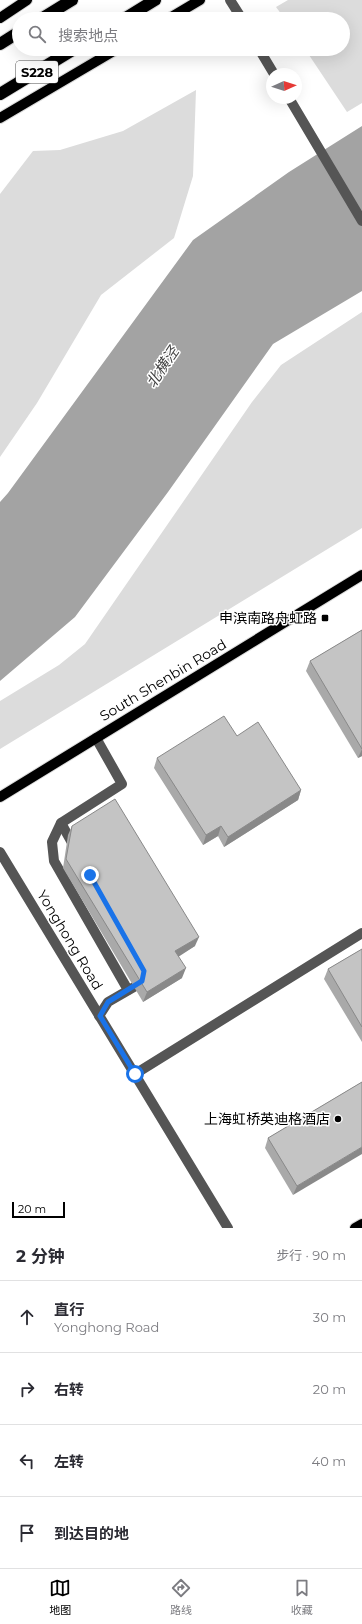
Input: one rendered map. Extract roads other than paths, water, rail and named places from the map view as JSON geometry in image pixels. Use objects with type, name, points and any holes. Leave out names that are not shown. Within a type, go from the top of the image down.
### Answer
[{"type":"highway","points":[[52,12],[72,0]]},
{"type":"highway","points":[[135,12],[155,0]]},
{"type":"highway","points":[[0,44],[12,36]]},
{"type":"highway","name":"S228","points":[[0,94],[62,56]]},
{"type":"main road","points":[[0,18],[27,0]]},
{"type":"main road","points":[[180,12],[200,0]]},
{"type":"main road","points":[[0,118],[105,56]]},
{"type":"main road","name":"South Shenbin Road","points":[[0,797],[362,575]]},
{"type":"main road","points":[[355,1228],[362,1224]]},
{"type":"street","points":[[230,0],[238,12]]},
{"type":"street","points":[[263,56],[270,68]]},
{"type":"street","points":[[292,104],[362,221]]},
{"type":"street","points":[[96,738],[122,784],[61,823],[52,842],[54,861],[128,990]]},
{"type":"street","points":[[61,823],[79,856]]},
{"type":"street","name":"Yonghong Road","points":[[0,852],[228,1228]]},
{"type":"street","points":[[135,1074],[362,933]]},
{"type":"street","points":[[100,1016],[108,1002],[142,981]]},
{"type":"water","name":"北横泾","points":[[362,126],[362,291],[273,344],[168,492],[75,617],[0,681],[0,502],[193,240],[289,172]]},
{"type":"place","name":"申滨南路舟虹路","points":[[325,618]]},
{"type":"place","name":"上海虹桥英迪格酒店","points":[[338,1119]]}]
